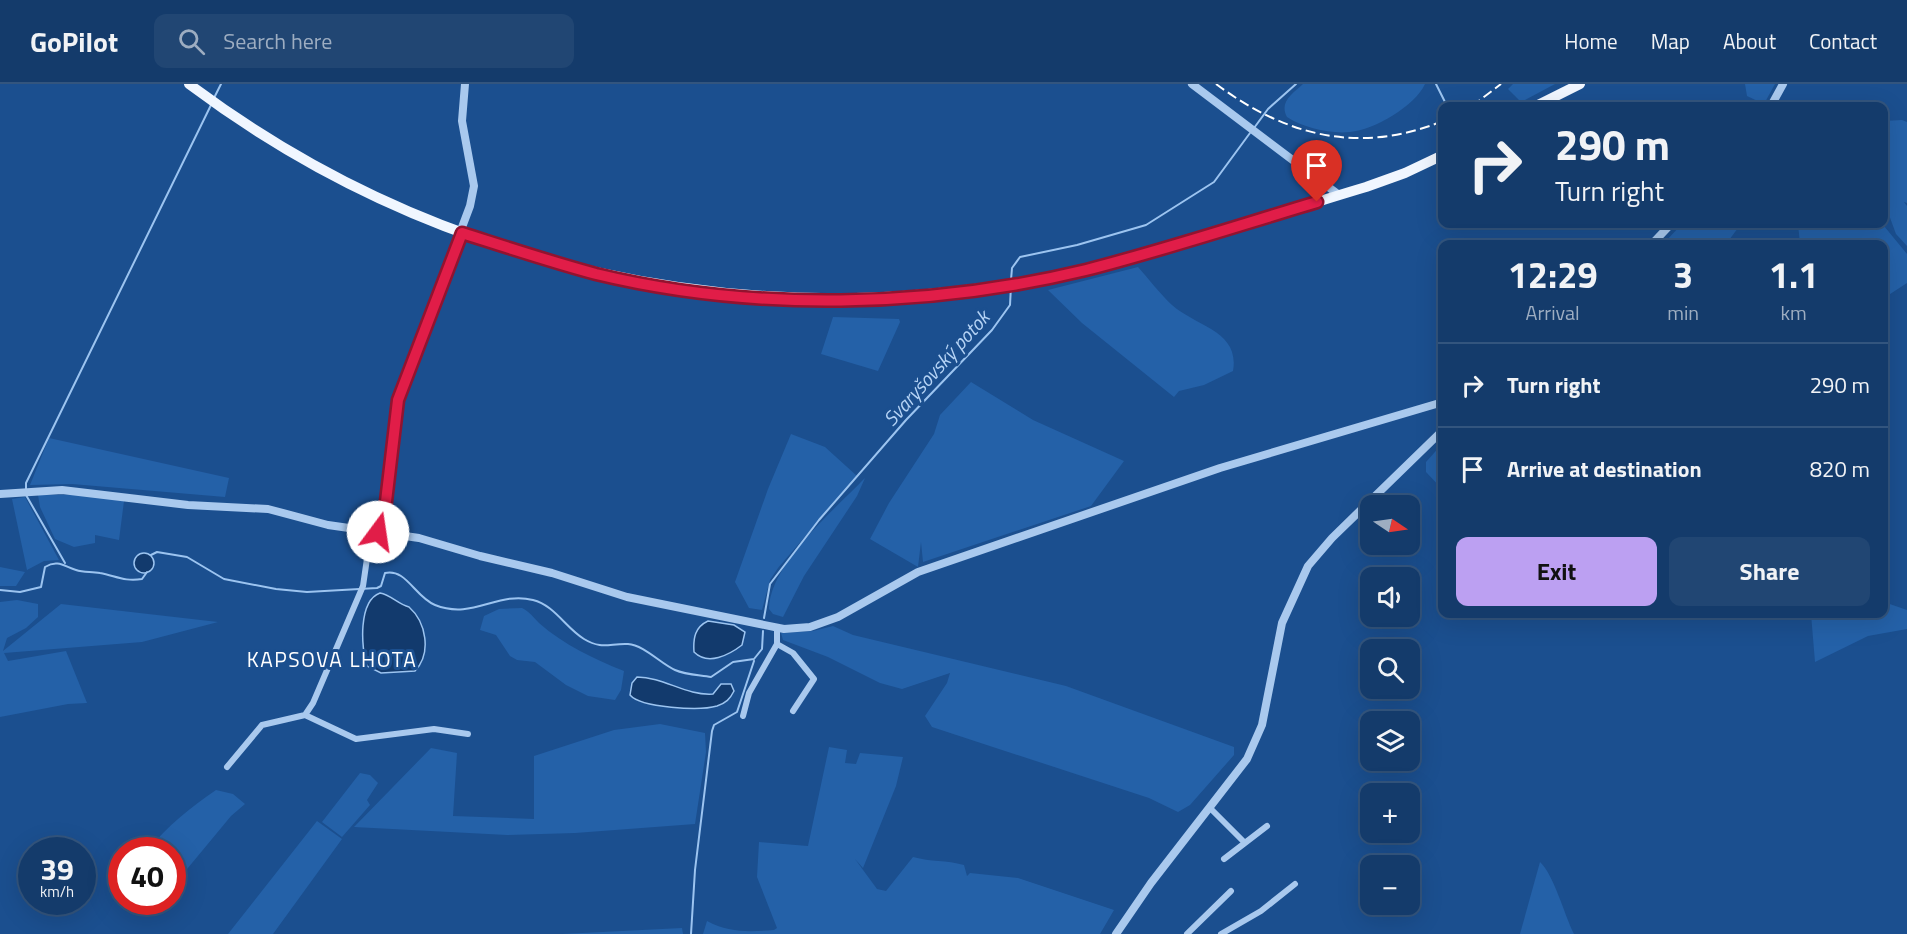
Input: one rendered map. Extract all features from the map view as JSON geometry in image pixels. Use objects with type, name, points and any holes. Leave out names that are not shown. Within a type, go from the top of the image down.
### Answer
[{"type":"main road","points":[[189,84],[314,166],[398,207],[462,233],[597,274],[711,293],[790,299],[933,294],[1019,283],[1086,270],[1339,195],[1405,173],[1438,157]]},
{"type":"main road","points":[[1544,102],[1580,84]]},
{"type":"street","points":[[305,716],[313,703],[362,589],[375,532],[385,510],[398,400],[467,220],[474,186],[462,121],[465,84]]},
{"type":"street","points":[[1192,84],[1339,195]]},
{"type":"street","points":[[1773,102],[1783,84]]},
{"type":"street","points":[[1656,240],[1667,228]]},
{"type":"street","points":[[0,494],[31,490],[62,490],[188,505],[268,509],[328,525],[419,538],[480,556],[552,573],[627,597],[777,627],[810,627],[838,617],[918,572],[1220,468],[1438,403]]},
{"type":"street","points":[[1116,934],[1151,883],[1211,809],[1247,759],[1262,725],[1282,623],[1308,566],[1332,538],[1438,435]]},
{"type":"street","points":[[743,716],[749,693],[777,644],[777,627]]},
{"type":"street","points":[[777,644],[793,653],[814,678],[793,711]]},
{"type":"street","points":[[227,766],[261,725],[305,716],[356,739],[434,729],[468,734]]},
{"type":"street","points":[[1211,809],[1245,843]]},
{"type":"street","points":[[1224,859],[1267,826]]},
{"type":"street","points":[[1221,934],[1261,911],[1295,884]]},
{"type":"street","points":[[1187,934],[1231,891]]},
{"type":"shaded area","points":[[1303,84],[1425,84],[1412,100],[1393,116],[1370,127],[1342,132],[1309,127],[1287,117],[1286,103]]},
{"type":"shaded area","points":[[1513,84],[1555,84],[1521,102],[1508,89]]},
{"type":"shaded area","points":[[1745,84],[1775,84],[1765,102],[1747,96]]},
{"type":"shaded area","points":[[1888,121],[1907,122],[1907,203],[1904,202],[1907,206],[1907,246],[1896,234],[1889,215],[1888,217]]},
{"type":"shaded area","points":[[1678,228],[1738,228],[1729,240],[1667,240]]},
{"type":"shaded area","points":[[1798,228],[1886,228],[1907,254],[1907,283],[1888,295],[1888,240],[1800,240]]},
{"type":"shaded area","points":[[1138,267],[1172,305],[1223,338],[1230,347],[1233,371],[1204,385],[1179,391],[1174,397],[1082,323],[1048,290]]},
{"type":"shaded area","points":[[833,317],[899,319],[900,322],[878,371],[821,354]]},
{"type":"shaded area","points":[[971,382],[1033,420],[1124,461],[1091,506],[923,562],[921,542],[918,567],[870,539],[889,503],[934,434],[940,415]]},
{"type":"shaded area","points":[[791,434],[825,447],[857,476],[778,568],[770,580],[762,610],[749,608],[735,582],[768,489]]},
{"type":"shaded area","points":[[49,438],[229,478],[225,497],[72,484],[30,485]]},
{"type":"shaded area","points":[[1438,449],[1438,485],[1426,472],[1426,462]]},
{"type":"shaded area","points":[[865,478],[857,496],[804,576],[783,617],[773,614],[769,609],[772,592],[792,556],[806,538]]},
{"type":"shaded area","points":[[38,495],[81,495],[124,501],[119,540],[95,535],[95,543],[74,547],[55,539],[40,507]]},
{"type":"shaded area","points":[[25,497],[59,560],[44,561],[27,570],[12,499]]},
{"type":"shaded area","points":[[144,553],[151,556],[154,563],[151,570],[144,573],[137,570],[134,563],[137,556]]},
{"type":"shaded area","points":[[0,567],[25,572],[16,586],[0,586]]},
{"type":"shaded area","points":[[380,593],[409,607],[420,621],[425,647],[424,656],[415,671],[381,673],[367,666],[363,648],[363,626],[368,605]]},
{"type":"shaded area","points":[[17,600],[38,604],[38,617],[26,628],[7,638],[3,651],[61,604],[218,622],[142,642],[4,653],[8,661],[66,651],[87,703],[68,704],[0,717],[0,602]]},
{"type":"shaded area","points":[[1888,603],[1907,610],[1907,629],[1868,636],[1815,662],[1811,618],[1888,618]]},
{"type":"shaded area","points":[[522,608],[569,645],[624,671],[621,690],[615,700],[588,696],[566,685],[535,662],[517,660],[510,656],[496,635],[480,630],[484,616],[499,609]]},
{"type":"shaded area","points":[[708,621],[734,625],[745,632],[742,645],[712,659],[694,652],[698,630]]},
{"type":"shaded area","points":[[833,626],[853,635],[1066,686],[1234,747],[1234,755],[1190,805],[1178,812],[1149,798],[932,727],[925,716],[947,683],[950,673],[902,689],[880,683],[828,657],[783,640],[781,633],[813,631]]},
{"type":"shaded area","points":[[637,677],[656,680],[703,694],[713,694],[721,684],[731,684],[734,691],[723,704],[717,706],[685,708],[658,706],[630,695],[632,683]]},
{"type":"shaded area","points":[[660,724],[705,733],[706,752],[695,824],[575,833],[507,835],[354,827],[431,748],[457,753],[453,816],[534,819],[534,756],[614,730]]},
{"type":"shaded area","points":[[829,747],[847,750],[845,763],[856,764],[860,753],[903,757],[896,786],[863,868],[855,859],[877,889],[886,891],[913,857],[957,863],[964,865],[967,876],[970,873],[1018,878],[1114,910],[1100,934],[703,934],[707,921],[723,928],[740,931],[765,931],[777,928],[757,877],[759,842],[808,846]]},
{"type":"shaded area","points":[[360,773],[370,775],[378,783],[367,800],[370,805],[342,837],[322,822]]},
{"type":"shaded area","points":[[216,790],[233,794],[245,804],[231,816],[186,870],[186,837],[159,837]]},
{"type":"shaded area","points":[[317,821],[342,839],[273,934],[228,934]]},
{"type":"shaded area","points":[[1540,862],[1554,885],[1574,934],[1520,934]]},
{"type":"shaded area","points":[[682,928],[683,934],[562,934]]},
{"type":"waterway","points":[[214,98],[221,84]]},
{"type":"waterway","name":"Svaryšovský potok","points":[[1254,128],[1268,109],[1296,84]]},
{"type":"waterway","points":[[1436,84],[1445,102]]},
{"type":"waterway","points":[[26,489],[26,483],[212,103]]},
{"type":"waterway","name":"Svaryšovský potok","points":[[1011,280],[1012,268],[1020,257],[1077,245],[1146,225],[1214,182],[1250,133]]},
{"type":"waterway","name":"Svaryšovský potok","points":[[764,618],[770,584],[819,520],[906,420],[992,330],[1010,305],[1011,286]]},
{"type":"waterway","points":[[26,495],[65,563]]},
{"type":"waterway","name":"Svaryšovský potok","points":[[151,555],[157,552],[187,557],[224,579],[276,589],[307,592],[377,588],[381,586],[385,573],[392,573],[405,579],[428,601],[449,609],[473,608],[508,599],[533,600],[554,612],[590,642],[601,645],[634,645],[675,670],[711,677],[733,662],[754,659],[762,649],[763,631]]},
{"type":"waterway","name":"Svaryšovský potok","points":[[0,590],[20,592],[41,587],[45,567],[54,564],[131,580],[142,579],[147,572]]},
{"type":"waterway","points":[[691,934],[695,870],[712,731],[714,725],[737,712],[754,661]]},
{"type":"railway","points":[[1216,84],[1242,102],[1269,116],[1296,128],[1324,135],[1353,138],[1382,137],[1438,123]]},
{"type":"railway","points":[[1477,102],[1501,84]]},
{"type":"district","name":"KAPSOVA LHOTA","points":[[332,659]]},
{"type":"route","points":[[378,532],[385,510],[387,470],[398,400],[462,233],[597,274],[652,284],[711,293],[790,299],[870,298],[966,291],[1086,270],[1317,202]]}]
